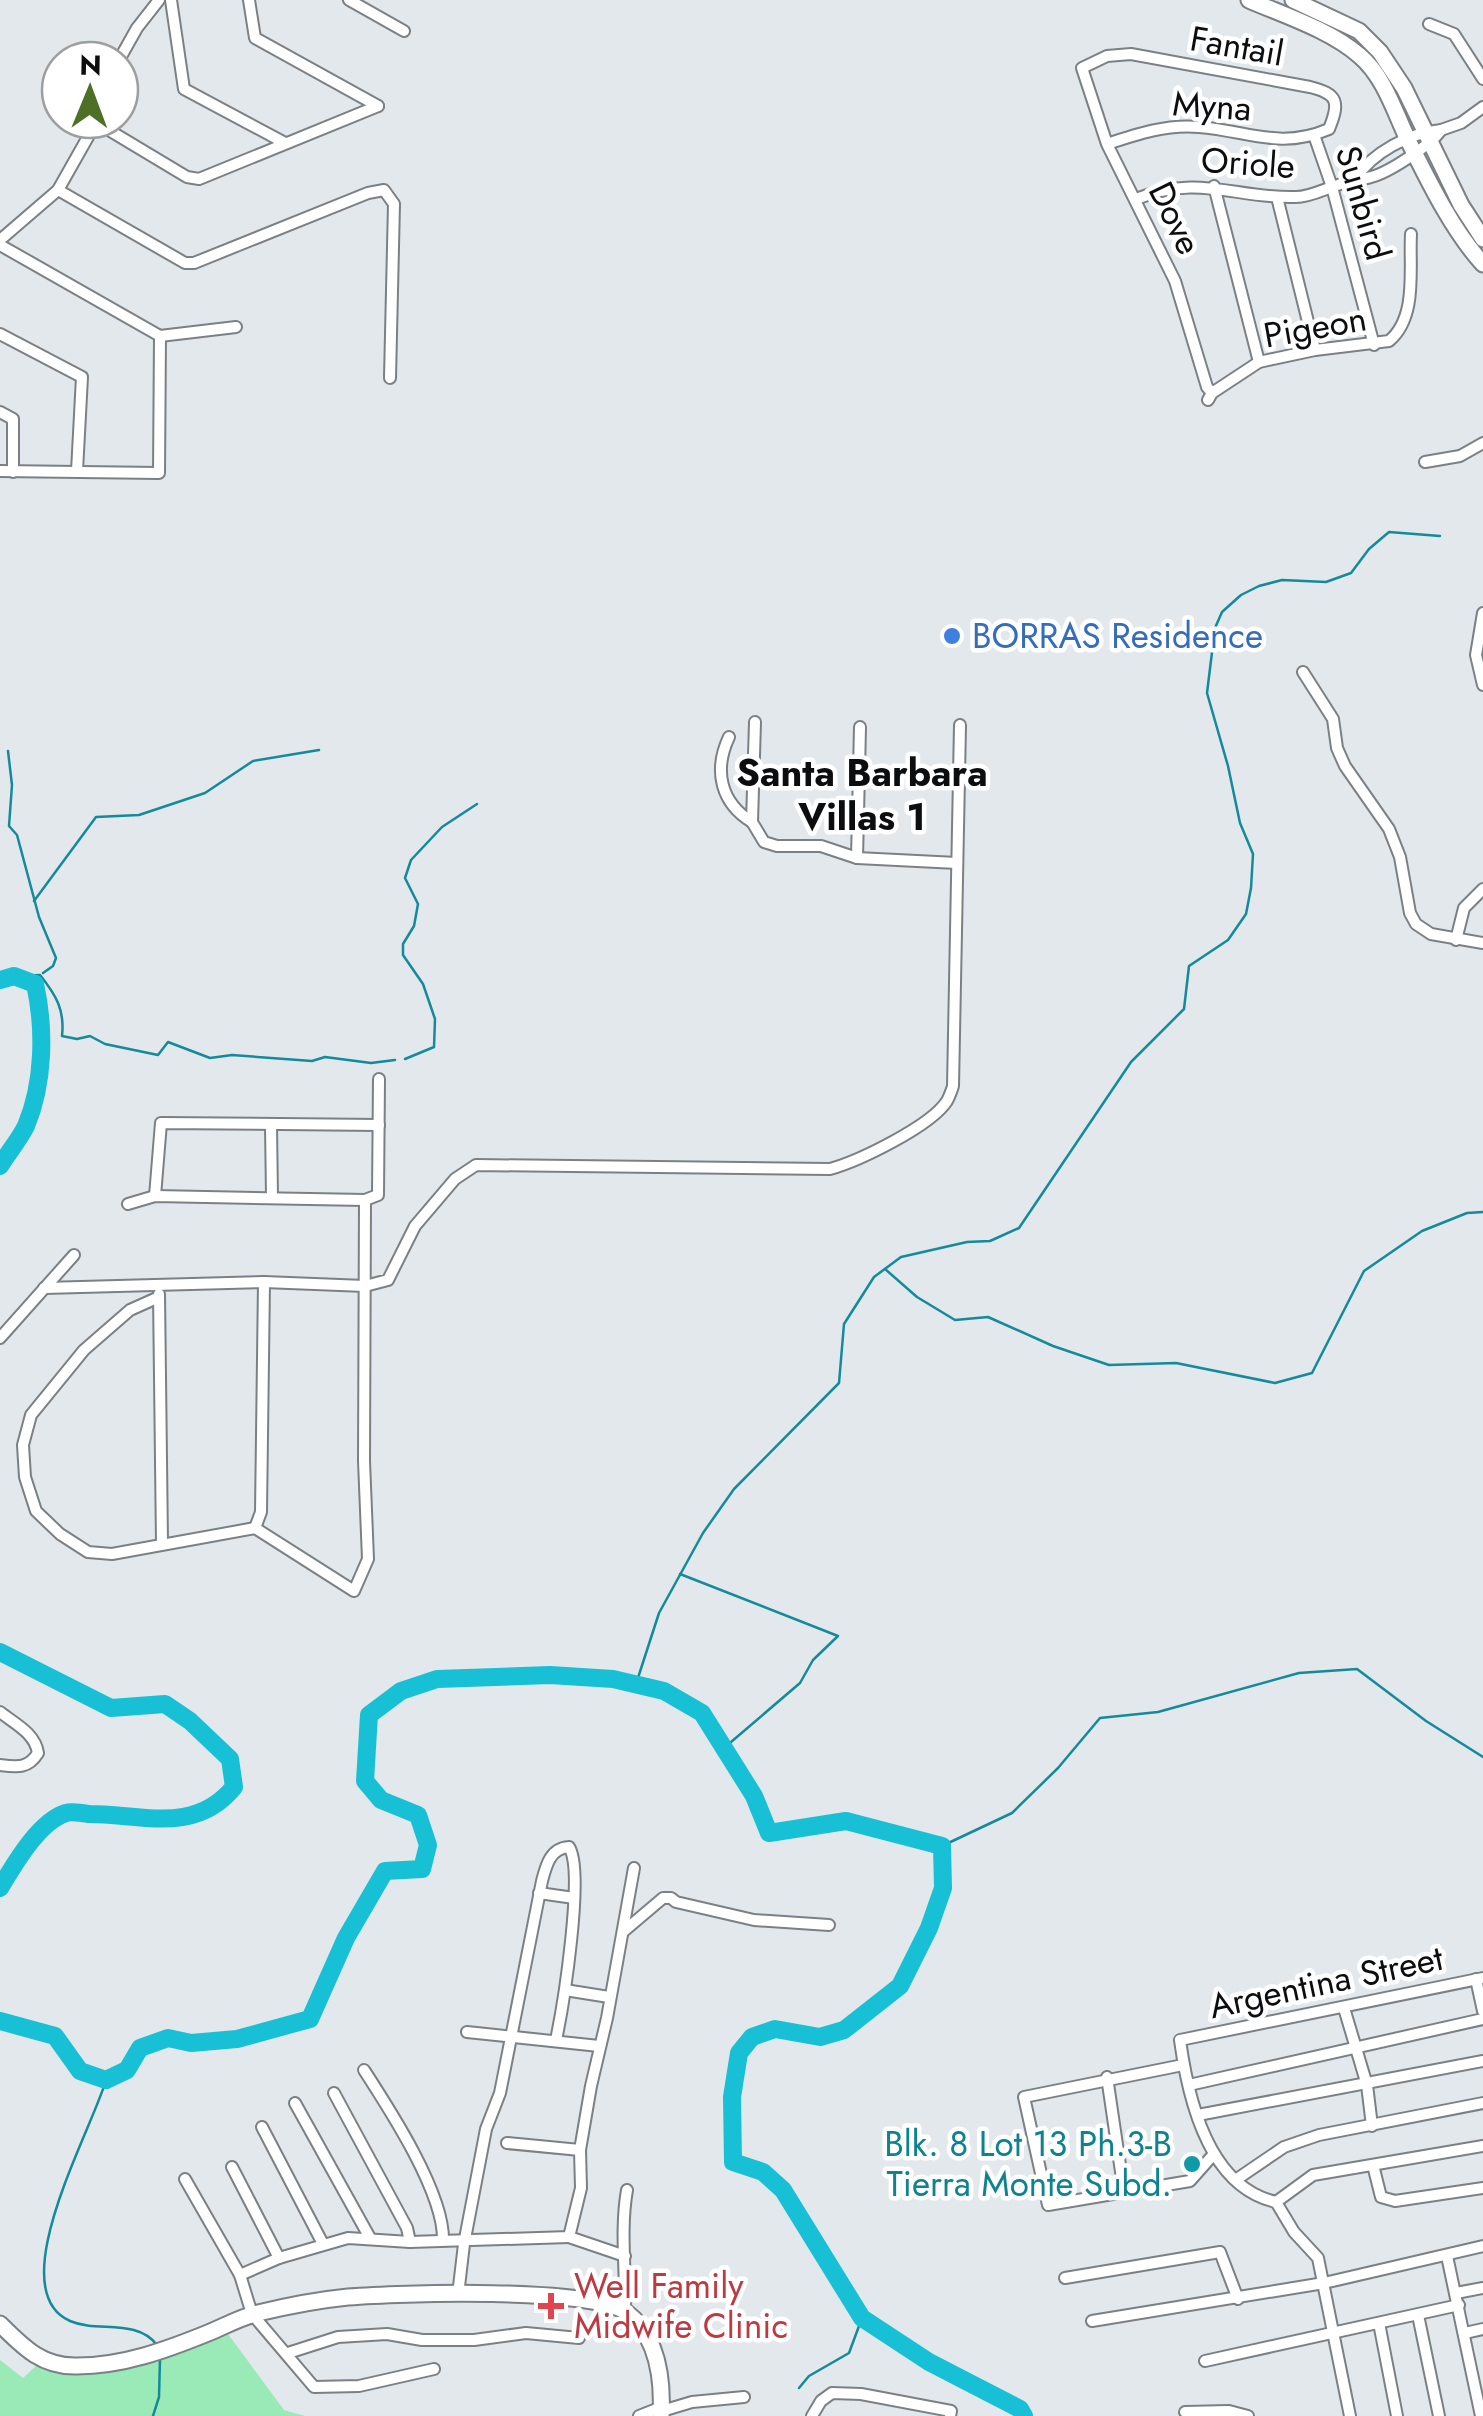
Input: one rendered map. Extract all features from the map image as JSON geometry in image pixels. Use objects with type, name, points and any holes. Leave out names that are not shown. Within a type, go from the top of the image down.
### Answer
[{"type":"street","points":[[130,40],[160,0]]},
{"type":"street","points":[[171,0],[184,89],[285,142]]},
{"type":"street","points":[[128,140],[192,178],[208,176],[378,106],[255,38],[248,0]]},
{"type":"street","points":[[348,0],[404,32]]},
{"type":"street","points":[[1249,0],[1337,40],[1363,58],[1379,80],[1455,224],[1483,264]]},
{"type":"street","points":[[1293,0],[1359,32],[1380,52],[1434,135],[1461,205],[1483,239]]},
{"type":"street","points":[[1430,24],[1454,34],[1483,79]]},
{"type":"street","name":"Fantail","points":[[1082,68],[1107,56],[1131,54],[1329,92],[1335,100],[1335,114],[1330,128],[1314,135]]},
{"type":"street","name":"Dove","points":[[1082,68],[1107,144],[1175,280],[1210,396]]},
{"type":"street","name":"Oriole","points":[[1136,199],[1180,186],[1214,186],[1301,197],[1356,178],[1379,154],[1411,146],[1461,123],[1483,107]]},
{"type":"street","name":"Myna","points":[[1107,144],[1156,128],[1196,126],[1286,140],[1314,135]]},
{"type":"street","name":"Sunbird","points":[[1314,135],[1332,187],[1374,345]]},
{"type":"street","points":[[87,140],[58,190],[0,242],[160,336],[236,328]]},
{"type":"street","points":[[1214,186],[1260,362]]},
{"type":"street","points":[[58,190],[185,263],[194,263],[368,192],[384,190],[394,204],[390,378]]},
{"type":"street","points":[[1277,196],[1315,350]]},
{"type":"street","name":"Pigeon","points":[[1210,396],[1260,362],[1315,350],[1374,345],[1398,334],[1406,315],[1411,234]]},
{"type":"street","points":[[0,334],[82,376],[78,471]]},
{"type":"street","points":[[0,412],[13,420],[6,472],[158,473],[160,336]]},
{"type":"street","points":[[1425,462],[1460,456],[1483,443]]},
{"type":"street","points":[[1483,613],[1476,655],[1483,686]]},
{"type":"street","points":[[1303,672],[1333,718],[1337,748],[1345,766],[1389,829],[1416,924],[1431,934],[1483,943]]},
{"type":"street","points":[[752,822],[755,722]]},
{"type":"street","points":[[44,1288],[264,1282],[365,1286],[388,1280],[415,1226],[455,1178],[476,1165],[830,1169],[846,1165],[928,1120],[948,1101],[953,1086],[960,725]]},
{"type":"street","points":[[856,858],[860,727]]},
{"type":"street","points":[[728,738],[721,754],[725,797],[734,811],[752,822],[764,842],[777,846],[821,846],[856,858],[958,863]]},
{"type":"street","points":[[1456,940],[1464,908],[1483,889]]},
{"type":"street","points":[[128,1204],[155,1196],[365,1200],[378,1195],[380,1079]]},
{"type":"street","points":[[155,1196],[161,1123],[380,1125]]},
{"type":"street","points":[[271,1125],[272,1197]]},
{"type":"street","points":[[159,1297],[130,1310],[84,1350],[31,1416],[23,1446],[25,1478],[36,1511],[60,1534],[88,1552],[112,1554],[255,1528],[354,1591],[368,1559],[364,1461],[365,1200]]},
{"type":"street","points":[[0,1338],[74,1254]]},
{"type":"street","points":[[255,1528],[261,1512],[264,1282]]},
{"type":"street","points":[[158,1284],[162,1543]]},
{"type":"street","points":[[0,1712],[29,1734],[38,1753],[32,1762],[20,1768],[0,1765]]},
{"type":"street","points":[[458,2294],[486,2129],[500,2093],[539,1894],[548,1861],[558,1849],[568,1847],[573,1856],[574,1898],[566,1990],[556,2040]]},
{"type":"street","points":[[569,2237],[582,2188],[580,2150],[634,1868]]},
{"type":"street","points":[[539,1894],[574,1898]]},
{"type":"street","points":[[623,1932],[663,1898],[717,1913],[828,1925]]},
{"type":"street","points":[[1480,1978],[1483,2011]]},
{"type":"street","name":"Argentina Street","points":[[1183,2064],[1180,2040],[1480,1978]]},
{"type":"street","points":[[566,1990],[610,1996]]},
{"type":"street","points":[[1344,2008],[1367,2085],[1372,2126]]},
{"type":"street","points":[[1189,2085],[1483,2019]]},
{"type":"street","points":[[467,2032],[599,2046]]},
{"type":"street","points":[[1198,2116],[1483,2061]]},
{"type":"street","points":[[1212,2154],[1190,2181],[1048,2206],[1024,2096],[1183,2064],[1212,2154],[1227,2173],[1262,2199],[1276,2202],[1294,2232],[1318,2258],[1350,2416]]},
{"type":"street","points":[[364,2070],[394,2116],[432,2193],[444,2240]]},
{"type":"street","points":[[1107,2078],[1124,2192]]},
{"type":"street","points":[[334,2093],[407,2228],[410,2242]]},
{"type":"street","points":[[295,2102],[370,2238]]},
{"type":"street","points":[[1237,2179],[1284,2148],[1319,2135],[1483,2103]]},
{"type":"street","points":[[262,2127],[323,2244]]},
{"type":"street","points":[[507,2143],[580,2150]]},
{"type":"street","points":[[1276,2202],[1313,2175],[1483,2146]]},
{"type":"street","points":[[1373,2165],[1380,2197],[1395,2202],[1483,2188]]},
{"type":"street","points":[[232,2167],[279,2258]]},
{"type":"street","points":[[185,2179],[240,2275],[252,2314],[314,2387],[358,2386],[434,2369]]},
{"type":"street","points":[[625,2310],[622,2222],[627,2190]]},
{"type":"street","points":[[240,2275],[279,2258],[348,2238],[410,2242],[569,2237],[625,2256]]},
{"type":"street","points":[[1092,2322],[1324,2283],[1483,2246]]},
{"type":"street","points":[[1066,2278],[1220,2252],[1238,2299]]},
{"type":"street","points":[[1447,2256],[1478,2372],[1482,2416]]},
{"type":"street","points":[[1456,2293],[1483,2288]]},
{"type":"street","points":[[0,2324],[32,2355],[62,2366],[78,2366],[155,2354],[252,2314],[351,2297],[458,2294],[584,2299],[625,2310],[650,2341],[659,2368],[661,2412]]},
{"type":"street","points":[[1205,2361],[1459,2306]]},
{"type":"street","points":[[1418,2315],[1439,2416]]},
{"type":"street","points":[[1379,2323],[1396,2416]]},
{"type":"street","points":[[1465,2332],[1483,2329]]},
{"type":"street","points":[[288,2353],[338,2338],[387,2334],[422,2340],[474,2340],[526,2332],[579,2338]]},
{"type":"street","points":[[812,2416],[820,2402],[832,2393],[906,2402],[951,2411],[950,2416]]},
{"type":"street","points":[[639,2416],[692,2402],[744,2398]]},
{"type":"street","points":[[904,2416],[906,2402]]},
{"type":"street","points":[[1185,2412],[1229,2411],[1248,2416]]},
{"type":"green space","points":[[225,2330],[284,2410],[305,2416],[0,2416],[0,2360],[23,2378],[37,2365],[76,2372]]},
{"type":"waterway","points":[[636,1684],[659,1613],[703,1533],[734,1489],[839,1383],[844,1324],[874,1277],[901,1257],[967,1242],[990,1241],[1019,1228],[1131,1062],[1184,1009],[1189,966],[1228,940],[1246,914],[1253,854],[1240,823],[1207,693],[1215,628],[1222,612],[1259,586],[1282,580],[1326,582],[1351,573],[1369,549],[1389,532],[1440,536]]},
{"type":"waterway","points":[[34,901],[96,817],[139,815],[205,793],[253,761],[319,750]]},
{"type":"waterway","points":[[8,751],[12,785],[9,826],[17,835],[39,917],[56,958],[43,973]]},
{"type":"waterway","points":[[405,1059],[434,1047],[435,1019],[423,984],[403,955],[403,944],[414,926],[418,904],[405,878],[411,860],[442,827],[477,804]]},
{"type":"waterway","points":[[14,976],[40,975],[58,1003],[62,1036],[90,1036],[105,1044],[158,1055],[168,1042],[210,1058],[232,1055],[312,1061],[325,1057],[371,1063],[395,1060]]},
{"type":"waterway","points":[[0,980],[14,976],[35,984],[41,1037],[32,1109],[0,1166]]},
{"type":"waterway","points":[[885,1269],[917,1297],[955,1320],[988,1317],[1109,1365],[1176,1363],[1275,1383],[1312,1373],[1364,1271],[1422,1231],[1467,1213],[1483,1212]]},
{"type":"waterway","points":[[680,1574],[838,1636],[813,1660],[800,1683],[724,1748]]},
{"type":"waterway","points":[[0,1652],[111,1708],[165,1704],[190,1721],[230,1759],[234,1787],[219,1802],[185,1817],[66,1813],[37,1834],[0,1888]]},
{"type":"waterway","points":[[942,1846],[1012,1813],[1058,1768],[1100,1718],[1158,1712],[1299,1673],[1357,1669],[1426,1721],[1483,1757]]},
{"type":"waterway","points":[[0,2021],[55,2036],[80,2071],[106,2080],[127,2070],[140,2048],[168,2038],[191,2043],[237,2039],[310,2019],[346,1938],[385,1871],[422,1869],[428,1845],[418,1815],[381,1800],[365,1781],[369,1715],[401,1691],[437,1679],[550,1675],[613,1679],[664,1691],[702,1713],[754,1796],[769,1833],[846,1821],[942,1846],[943,1888],[929,1928],[900,1986],[844,2030],[820,2037],[775,2029],[752,2037],[739,2053],[732,2097],[733,2162],[763,2172],[783,2190],[862,2318],[929,2362],[1020,2409],[1024,2416]]},
{"type":"waterway","points":[[106,2080],[56,2208],[44,2277],[51,2304],[70,2321],[128,2329],[157,2345]]},
{"type":"waterway","points":[[799,2388],[809,2376],[849,2353],[862,2318]]},
{"type":"waterway","points":[[153,2416],[159,2397],[160,2359]]},
{"type":"place","name":"BORRAS Residence","points":[[952,636]]},
{"type":"place","name":"Blk. 8 Lot 13 Ph.3-B Tierra Monte Subd.","points":[[1192,2164]]},
{"type":"place","name":"Well Family Midwife Clinic","points":[[551,2306]]},
{"type":"district","name":"Santa Barbara Villas 1","points":[[862,794]]}]
